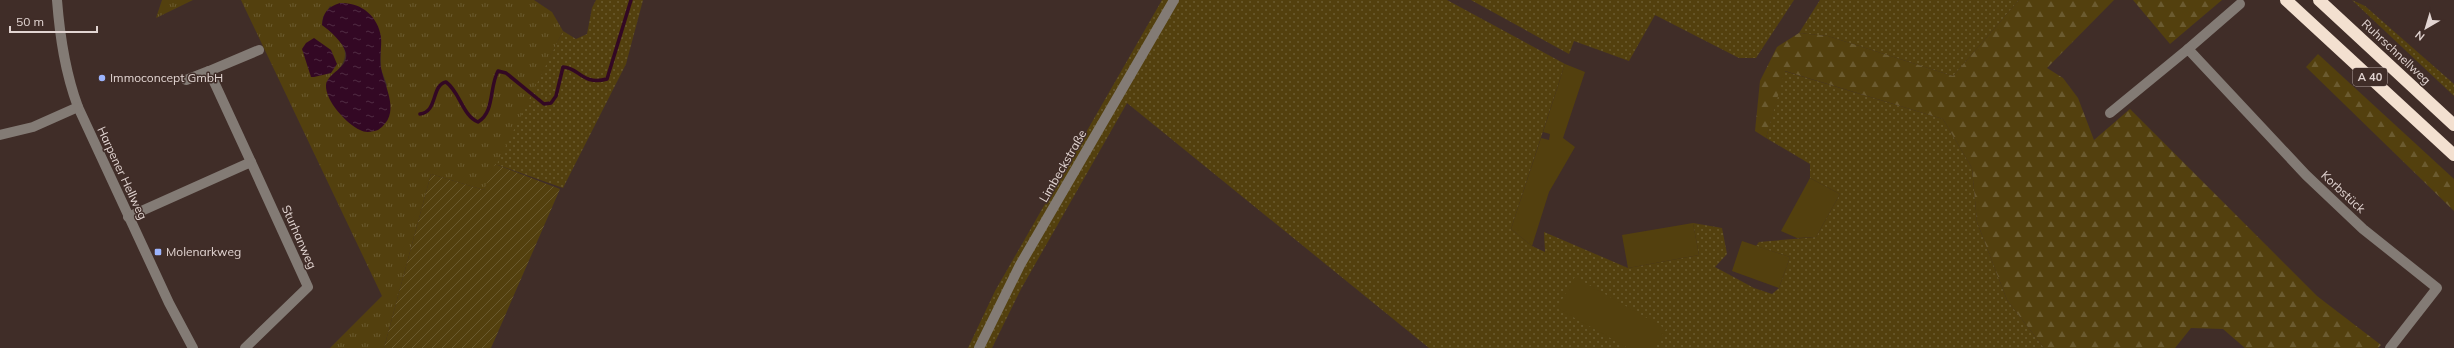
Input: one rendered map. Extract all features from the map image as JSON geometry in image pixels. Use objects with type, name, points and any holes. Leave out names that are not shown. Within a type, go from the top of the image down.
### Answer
[{"type":"highway","name":"A 40","points":[[2286,0],[2454,154]]},
{"type":"highway","name":"Ruhrschnellweg","points":[[2319,0],[2454,125]]},
{"type":"street","name":"Harpener Hellweg","points":[[57,0],[60,35],[67,76],[78,107],[128,217],[193,348]]},
{"type":"street","name":"Limbeckstraße","points":[[979,348],[1020,265],[1174,0]]},
{"type":"street","points":[[2110,113],[2240,4]]},
{"type":"street","name":"Korbstück","points":[[2188,49],[2306,175],[2363,229],[2437,288],[2390,348]]},
{"type":"street","points":[[186,80],[259,50]]},
{"type":"street","name":"Sturhanweg","points":[[209,71],[308,287],[245,348]]},
{"type":"street","points":[[0,135],[33,127],[78,107]]},
{"type":"street","points":[[128,217],[251,162]]},
{"type":"green space","points":[[162,0],[193,0],[156,18]]},
{"type":"green space","points":[[241,0],[534,0],[552,12],[563,31],[484,190],[431,174],[384,348],[330,348],[382,296]],"holes":[[[330,6],[380,36],[381,69],[387,85],[373,131],[363,130],[355,127],[343,114],[328,80],[342,65],[345,58],[345,51],[343,45],[338,39],[322,25],[323,17]]]},
{"type":"green space","points":[[596,0],[643,0],[626,64],[563,188],[495,164],[563,31],[576,39],[587,34],[592,8]]},
{"type":"green space","points":[[1162,0],[1447,0],[1565,64],[1511,229],[1532,246],[1545,252],[1544,232],[1628,268],[1699,255],[1693,223],[1722,228],[1727,254],[1715,267],[1754,288],[1772,294],[1779,288],[1790,257],[1756,246],[1759,242],[1816,237],[1840,194],[1810,178],[1810,164],[1766,138],[1784,71],[1943,119],[1972,168],[1977,222],[2007,300],[2044,348],[1429,348],[1127,103],[1021,289],[992,348],[968,348],[995,291]]},
{"type":"green space","points":[[1471,0],[1794,0],[1756,58],[1739,58],[1655,15],[1629,61],[1574,41],[1569,54]]},
{"type":"green space","points":[[1820,0],[2019,0],[1953,76],[1828,36],[1799,33]]},
{"type":"green space","points":[[2019,0],[2114,0],[2047,68],[2063,78],[2078,98],[2094,140],[2130,109],[2317,296],[2381,345],[2378,348],[2245,348],[2223,329],[2191,328],[2175,348],[2044,348],[2007,300],[1977,222],[1972,168],[1943,119],[1785,71],[1766,138],[1755,131],[1760,81],[1777,47],[1799,33],[1828,36],[1953,76]]},
{"type":"green space","points":[[2133,0],[2222,0],[2170,44]]},
{"type":"green space","points":[[2352,0],[2365,6],[2454,84],[2454,96]]},
{"type":"green space","points":[[2318,54],[2454,179],[2454,211],[2306,67]]},
{"type":"green space","points":[[1565,64],[1585,72],[1563,138],[1575,147],[1549,192],[1532,246],[1511,229],[1541,138],[1549,140],[1550,134],[1543,132]]},
{"type":"green space","points":[[495,164],[560,189],[491,348],[384,348],[431,174],[484,190]]},
{"type":"green space","points":[[1810,178],[1840,194],[1816,237],[1797,238],[1781,231]]},
{"type":"green space","points":[[1693,223],[1699,255],[1628,268],[1622,235]]},
{"type":"green space","points":[[1742,241],[1790,257],[1779,288],[1732,271]]},
{"type":"green space","points":[[1575,277],[1666,329],[1655,348],[1628,348],[1557,308]]},
{"type":"water","points":[[340,3],[355,5],[367,12],[372,17],[379,29],[381,37],[381,68],[391,109],[385,124],[376,131],[364,132],[349,123],[333,105],[327,91],[327,81],[344,63],[346,53],[339,41],[322,25],[325,13],[329,8]]},
{"type":"water","points":[[314,38],[331,50],[337,64],[331,73],[311,77],[302,49],[306,43]]},
{"type":"waterway","points":[[420,114],[430,109],[438,88],[441,84],[446,82],[455,91],[468,114],[478,122],[487,112],[493,84],[498,71],[506,73],[544,104],[551,103],[556,96],[563,67],[573,70],[592,80],[607,79],[631,0]]},
{"type":"place","name":"Immoconcept GmbH","points":[[102,78]]},
{"type":"place","name":"Molenarkweg","points":[[158,252]]}]
